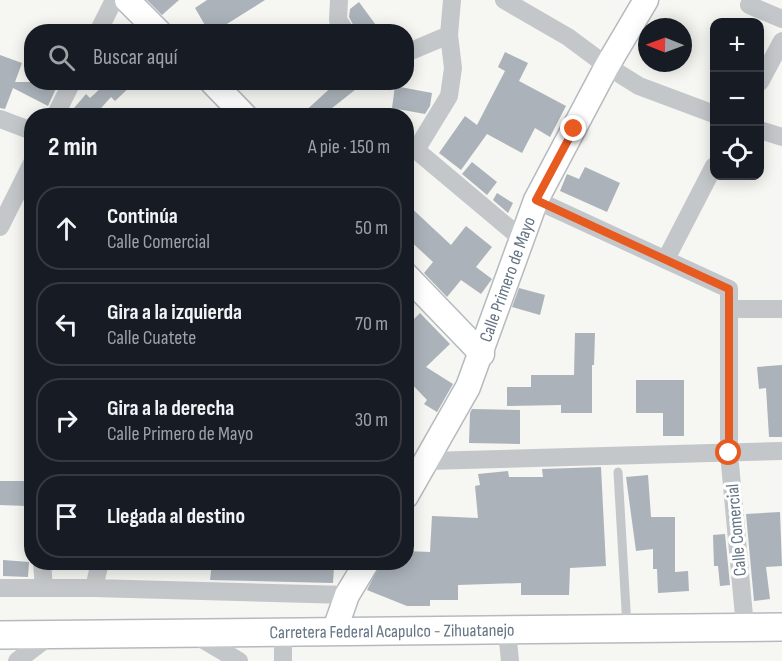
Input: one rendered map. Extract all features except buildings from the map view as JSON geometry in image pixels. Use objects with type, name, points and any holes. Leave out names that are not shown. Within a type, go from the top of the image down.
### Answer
[{"type":"main road","name":"Carretera Federal Acapulco - Zihuatanejo","points":[[0,635],[782,627]]},
{"type":"street","points":[[102,24],[114,0]]},
{"type":"street","points":[[127,0],[151,24]]},
{"type":"street","points":[[339,0],[338,20],[341,24]]},
{"type":"street","points":[[452,0],[449,35],[453,68],[449,96],[416,150],[522,238]]},
{"type":"street","points":[[504,0],[568,37],[639,86],[710,113]]},
{"type":"street","name":"Calle Primero de Mayo","points":[[414,482],[468,387],[482,354],[536,200],[607,66],[646,0]]},
{"type":"street","points":[[749,5],[782,19]]},
{"type":"street","points":[[414,50],[449,35]]},
{"type":"street","points":[[764,73],[782,41]]},
{"type":"street","points":[[59,108],[68,90]]},
{"type":"street","points":[[220,90],[237,108]]},
{"type":"street","points":[[0,119],[24,128]]},
{"type":"street","points":[[764,132],[782,137]]},
{"type":"street","points":[[536,200],[666,259],[710,174]]},
{"type":"street","points":[[0,227],[24,179]]},
{"type":"street","name":"Calle Comercial","points":[[666,259],[729,289],[729,453],[745,627]]},
{"type":"street","points":[[414,283],[482,354]]},
{"type":"street","points":[[729,309],[782,309]]},
{"type":"street","points":[[427,461],[782,451]]},
{"type":"street","points":[[43,570],[44,588]]},
{"type":"street","points":[[94,588],[98,570]]},
{"type":"street","points":[[334,632],[347,594],[362,570]]},
{"type":"street","points":[[0,588],[347,594]]},
{"type":"street","points":[[507,631],[510,661]]},
{"type":"street","points":[[283,632],[283,661]]},
{"type":"street","points":[[190,633],[239,661]]},
{"type":"street","points":[[17,661],[51,635]]},
{"type":"lane","points":[[618,472],[627,629]]},
{"type":"route","points":[[574,129],[536,200],[729,289],[729,453]]}]
